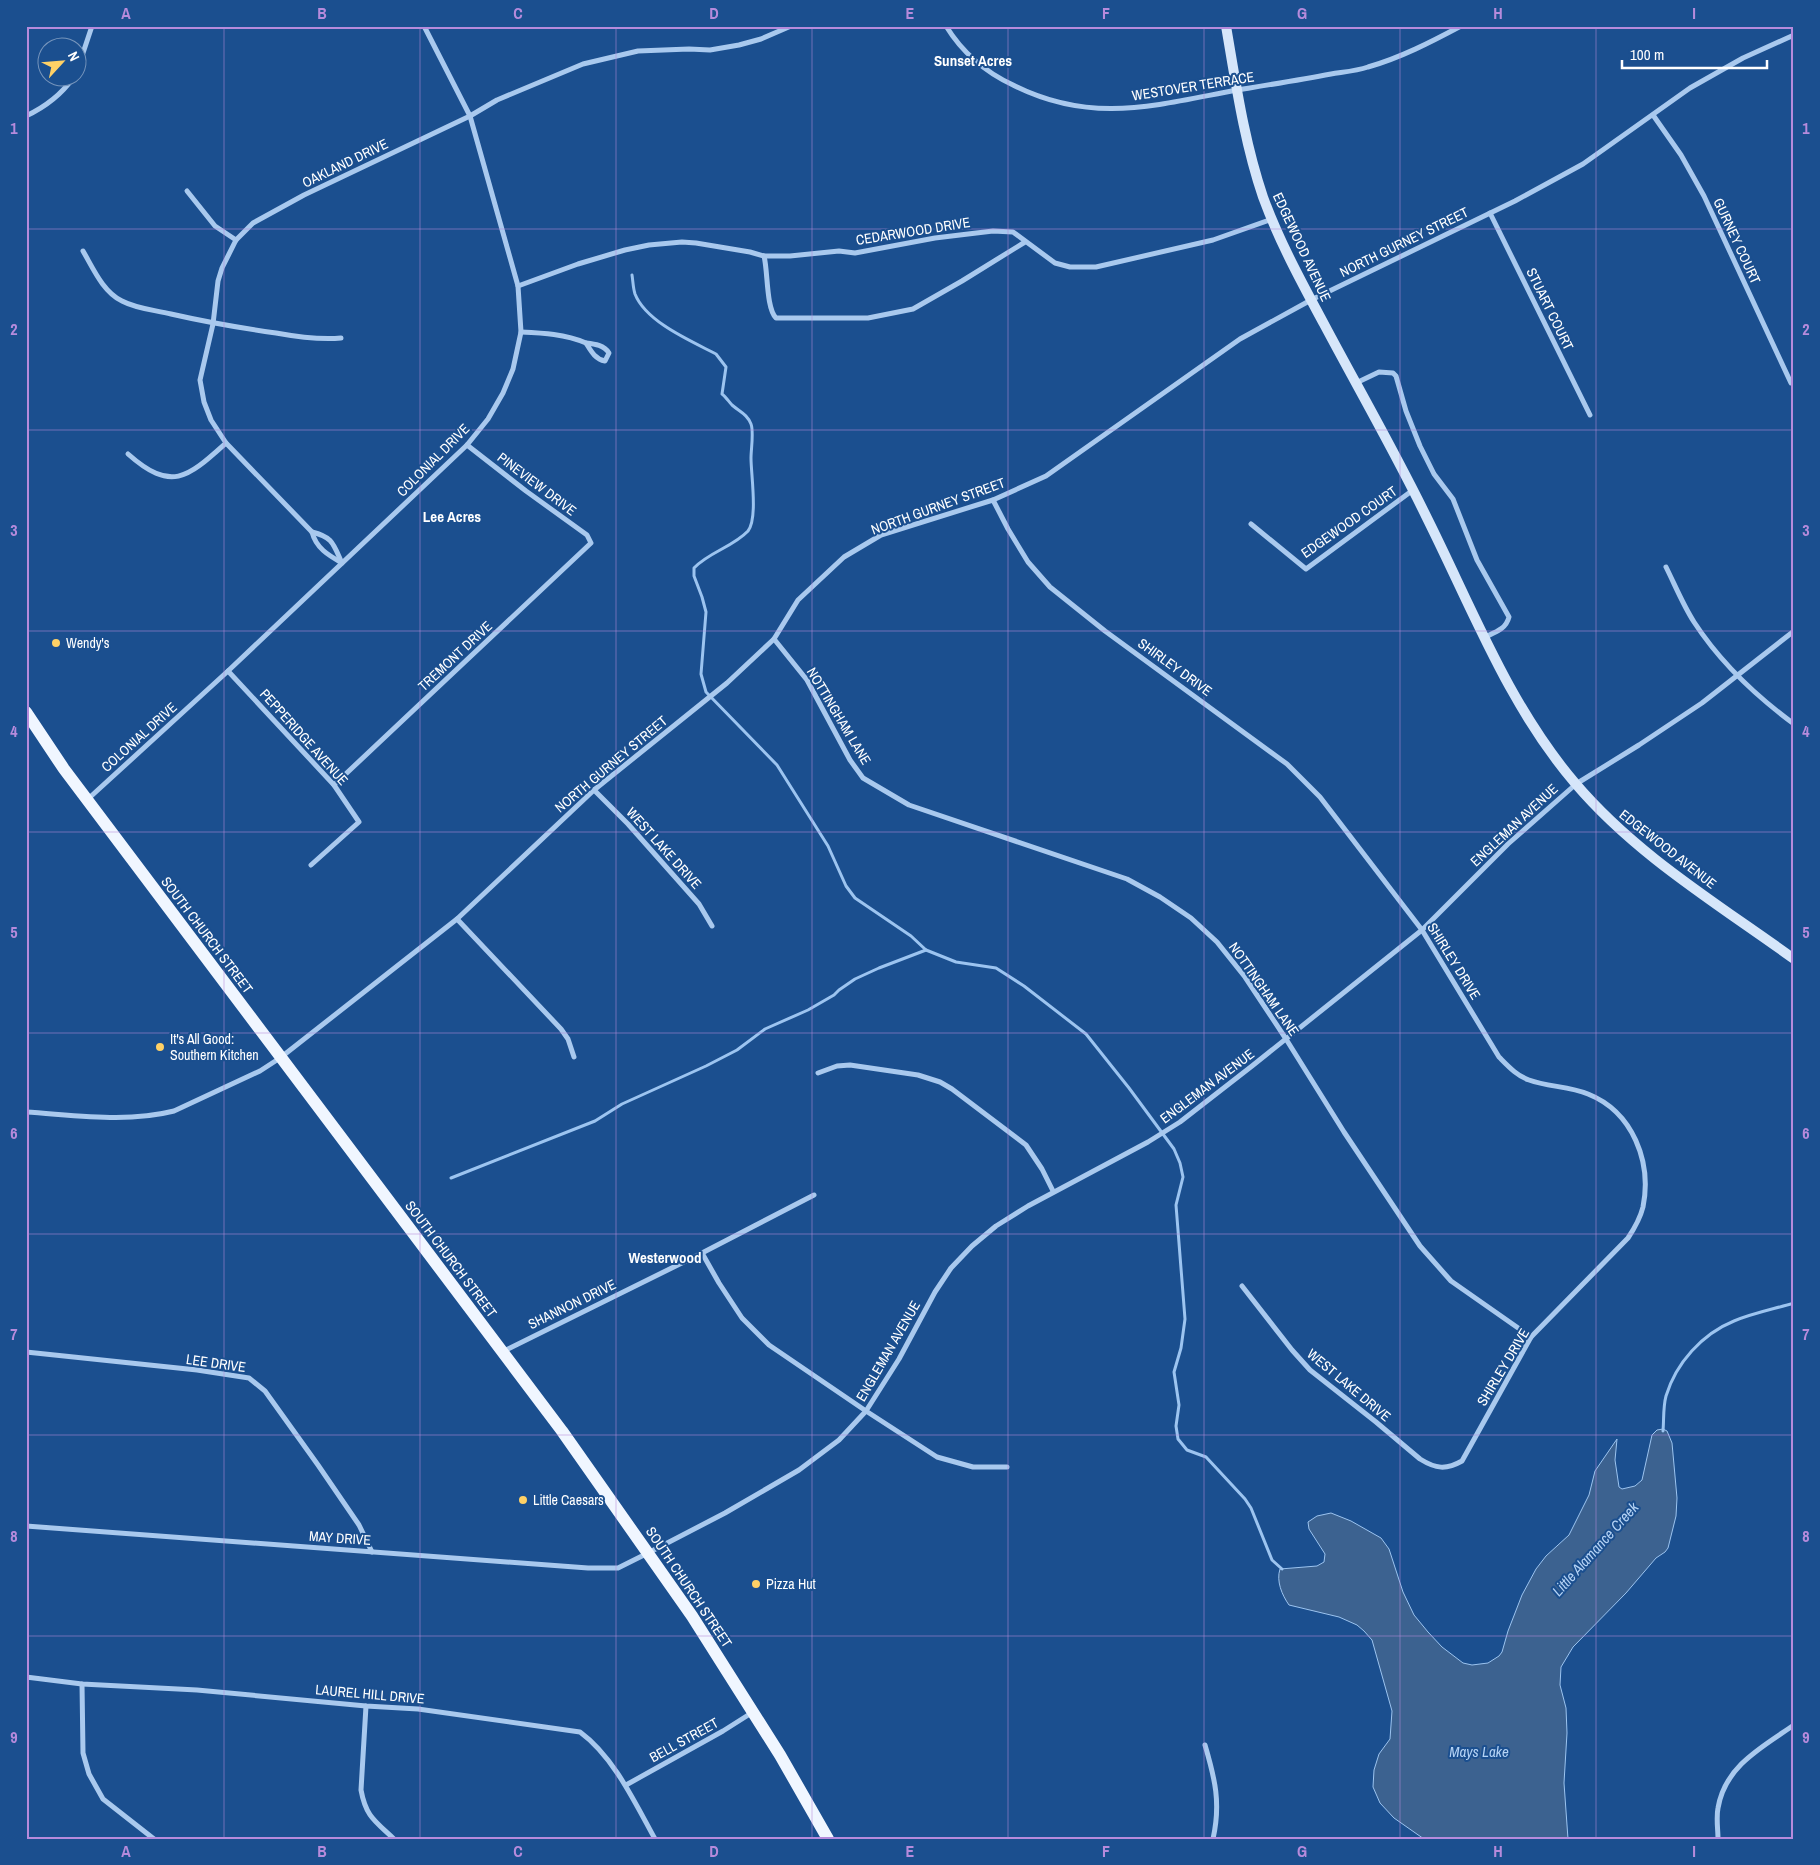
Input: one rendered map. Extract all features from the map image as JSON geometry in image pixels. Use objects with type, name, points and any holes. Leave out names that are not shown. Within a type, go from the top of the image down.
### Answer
[{"type":"main road","name":"SOUTH CHURCH STREET","points":[[26,712],[50,750],[562,1431],[692,1616],[780,1755],[828,1839]]},
{"type":"street","points":[[88,38],[92,26]]},
{"type":"street","name":"COLONIAL DRIVE","points":[[88,800],[228,671],[467,445],[488,418],[503,393],[513,369],[520,332],[518,286],[470,116],[424,26]]},
{"type":"street","name":"OAKLAND DRIVE","points":[[342,563],[326,553],[315,542],[312,532],[226,443],[211,420],[204,402],[200,380],[213,324],[218,281],[222,268],[236,240],[253,223],[272,211],[470,116],[497,100],[583,64],[638,51],[710,50],[739,45],[762,39],[791,26]]},
{"type":"street","name":"WESTOVER TERRACE","points":[[946,26],[956,42],[992,75],[1034,96],[1076,107],[1132,108],[1171,104],[1237,90],[1367,68],[1428,44],[1461,26]]},
{"type":"street","name":"EDGEWOOD AVENUE","points":[[1226,26],[1247,142],[1261,190],[1272,219],[1300,280],[1413,490],[1485,637],[1540,738],[1576,784],[1605,816],[1650,856],[1794,959]]},
{"type":"street","name":"NORTH GURNEY STREET","points":[[26,1112],[79,1116],[143,1117],[162,1114],[174,1111],[252,1075],[280,1058],[457,919],[594,790],[726,682],[774,639],[798,600],[844,557],[881,535],[993,500],[1046,476],[1240,339],[1311,300],[1490,213],[1583,164],[1690,88],[1743,58],[1794,35]]},
{"type":"street","points":[[26,116],[44,107],[64,88]]},
{"type":"street","name":"GURNEY COURT","points":[[1653,115],[1682,155],[1704,196],[1791,382]]},
{"type":"street","points":[[187,191],[215,226],[236,240]]},
{"type":"street","name":"STUART COURT","points":[[1490,213],[1590,415]]},
{"type":"street","name":"CEDARWOOD DRIVE","points":[[518,286],[578,264],[649,245],[682,242],[696,243],[764,256],[790,256],[839,251],[855,253],[935,238],[993,231],[1013,232],[1056,263],[1070,267],[1096,267],[1213,240],[1272,219]]},
{"type":"street","points":[[764,256],[769,305],[772,314],[776,318],[868,318],[913,309],[1025,242]]},
{"type":"street","points":[[83,251],[103,284],[112,294],[122,301],[136,306],[213,324],[321,340],[341,338]]},
{"type":"street","points":[[520,332],[551,333],[586,342]]},
{"type":"street","points":[[1355,383],[1379,372],[1393,373],[1396,376],[1406,411],[1420,446],[1434,474],[1453,499],[1477,560],[1509,617],[1508,623],[1503,628],[1485,637]]},
{"type":"street","points":[[128,454],[144,468],[167,476],[177,477],[191,473],[226,443]]},
{"type":"street","name":"PINEVIEW DRIVE","points":[[467,445],[587,535],[591,543]]},
{"type":"street","name":"EDGEWOOD COURT","points":[[1251,524],[1306,568],[1413,490]]},
{"type":"street","name":"SHIRLEY DRIVE","points":[[993,500],[1028,562],[1050,587],[1104,631],[1287,764],[1306,781],[1422,930],[1499,1057],[1517,1074],[1529,1080],[1575,1089],[1590,1094],[1616,1111],[1629,1126],[1642,1155],[1645,1171],[1642,1208],[1632,1231],[1621,1245],[1531,1337],[1462,1461]]},
{"type":"street","name":"OAKLAND DRIVE","points":[[312,532],[325,535],[334,546],[342,563]]},
{"type":"street","name":"TREMONT DRIVE","points":[[334,786],[591,543]]},
{"type":"street","points":[[1666,566],[1694,622],[1738,676],[1756,694],[1794,724]]},
{"type":"street","name":"ENGLEMAN AVENUE","points":[[648,1553],[725,1514],[800,1470],[839,1440],[866,1411],[899,1359],[935,1292],[951,1268],[972,1246],[996,1226],[1053,1191],[1148,1142],[1180,1122],[1422,930],[1508,844],[1576,784],[1672,724],[1738,676],[1794,631]]},
{"type":"street","name":"NOTTINGHAM LANE","points":[[774,639],[807,680],[850,760],[864,778],[910,805],[1127,879],[1160,897],[1191,918],[1217,942],[1244,977],[1420,1246],[1451,1281],[1531,1337]]},
{"type":"street","name":"PEPPERIDGE AVENUE","points":[[228,671],[334,786],[359,822],[311,865]]},
{"type":"street","name":"WEST LAKE DRIVE","points":[[594,790],[628,824],[700,904],[712,926]]},
{"type":"street","points":[[457,919],[561,1029],[568,1039],[574,1057]]},
{"type":"street","points":[[818,1073],[838,1066],[850,1065],[918,1075],[940,1082],[1026,1145],[1042,1169],[1053,1191]]},
{"type":"street","name":"SHANNON DRIVE","points":[[502,1352],[814,1196]]},
{"type":"street","points":[[702,1253],[742,1318],[768,1344],[937,1457],[973,1467],[1007,1468]]},
{"type":"street","name":"WEST LAKE DRIVE","points":[[1242,1286],[1310,1370],[1376,1422],[1420,1460],[1444,1469],[1462,1461]]},
{"type":"street","name":"LEE DRIVE","points":[[26,1352],[197,1370],[249,1378],[265,1391],[318,1465],[359,1525],[372,1552]]},
{"type":"street","name":"MAY DRIVE","points":[[26,1526],[588,1568],[618,1568],[648,1553]]},
{"type":"street","name":"LAUREL HILL DRIVE","points":[[26,1677],[82,1684],[197,1690],[418,1709],[580,1732],[590,1739],[626,1785],[655,1839]]},
{"type":"street","points":[[82,1684],[82,1753],[89,1774],[103,1799],[154,1839]]},
{"type":"street","points":[[366,1706],[360,1790],[362,1800],[366,1810],[394,1839]]},
{"type":"street","name":"BELL STREET","points":[[626,1785],[723,1731],[753,1712]]},
{"type":"street","points":[[1718,1839],[1718,1810],[1721,1795],[1730,1778],[1741,1763],[1794,1725]]},
{"type":"street","points":[[1205,1745],[1216,1786],[1216,1824],[1212,1839]]},
{"type":"water","name":"Mays Lake","points":[[1663,1429],[1667,1431],[1672,1443],[1677,1498],[1676,1516],[1668,1548],[1656,1558],[1626,1593],[1573,1647],[1561,1667],[1560,1685],[1566,1708],[1567,1733],[1564,1783],[1568,1839],[1424,1839],[1394,1818],[1380,1803],[1373,1787],[1374,1770],[1379,1754],[1390,1739],[1392,1711],[1372,1640],[1357,1625],[1339,1617],[1289,1605],[1280,1588],[1280,1569],[1317,1566],[1324,1562],[1325,1554],[1309,1529],[1308,1522],[1317,1516],[1331,1513],[1351,1521],[1381,1538],[1389,1549],[1403,1592],[1414,1615],[1442,1647],[1463,1663],[1472,1665],[1488,1663],[1502,1652],[1522,1595],[1536,1569],[1546,1556],[1569,1535],[1589,1495],[1595,1471],[1617,1439],[1615,1460],[1619,1487],[1622,1489],[1635,1486],[1642,1480],[1652,1435],[1657,1430]]},
{"type":"waterway","points":[[632,275],[635,294],[649,313],[670,330],[716,354],[726,367],[722,394],[743,413],[752,427],[753,516],[751,525],[742,537],[700,562],[694,568],[694,576],[706,612],[701,674],[706,692],[777,765],[828,846],[846,886],[855,898],[911,936],[926,950],[956,962],[996,968],[1024,986],[1086,1034],[1174,1149],[1183,1177],[1176,1205],[1185,1319],[1181,1348],[1174,1372],[1179,1405],[1176,1426],[1178,1439],[1187,1450],[1206,1457],[1245,1499],[1251,1508],[1272,1560],[1282,1569]]},
{"type":"waterway","points":[[451,1178],[595,1121],[622,1104],[737,1050],[765,1029],[808,1010],[834,995],[855,979],[926,950]]},
{"type":"waterway","name":"Little Alamance Creek","points":[[1663,1431],[1665,1400],[1670,1384],[1683,1361],[1701,1342],[1734,1321],[1794,1303]]},
{"type":"place","name":"Wendy's","points":[[56,643]]},
{"type":"place","name":"It's All Good: Southern Kitchen","points":[[160,1047]]},
{"type":"place","name":"Little Caesars","points":[[523,1500]]},
{"type":"place","name":"Pizza Hut","points":[[756,1584]]},
{"type":"district","name":"Sunset Acres","points":[[973,60]]},
{"type":"district","name":"Lee Acres","points":[[452,516]]},
{"type":"district","name":"Westerwood","points":[[665,1257]]}]
